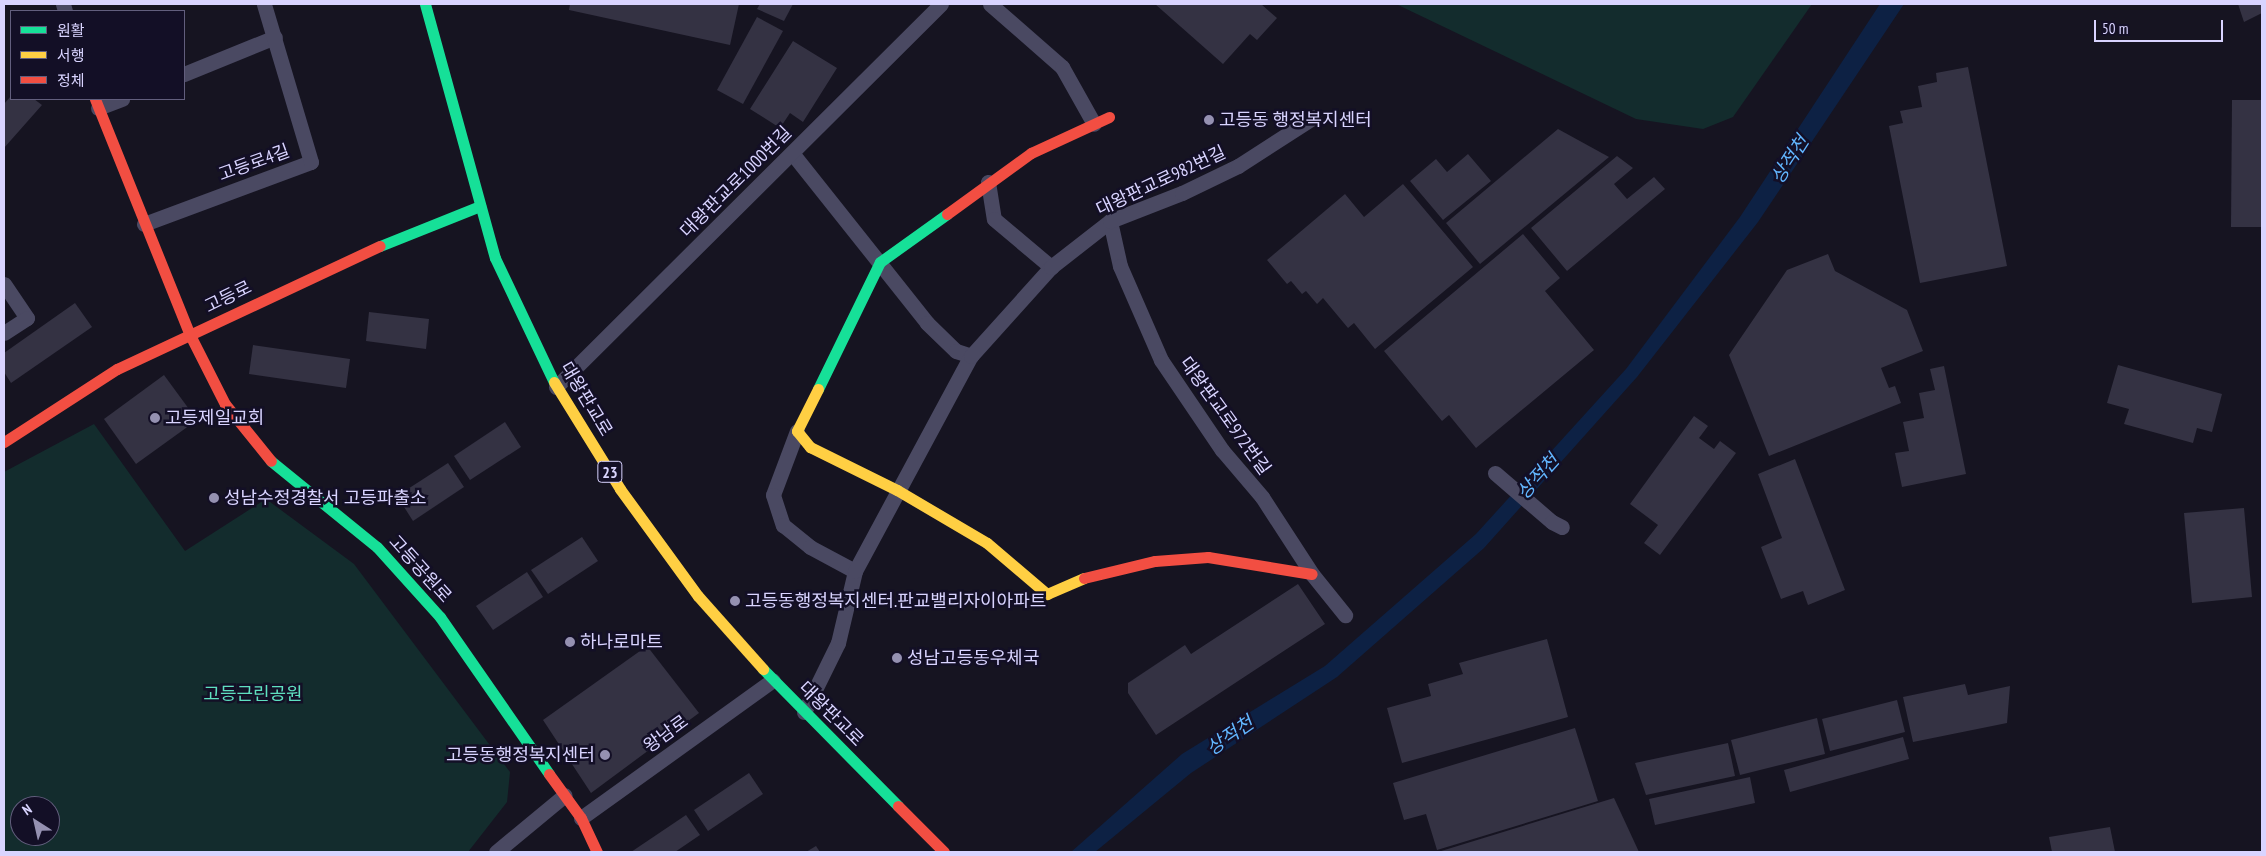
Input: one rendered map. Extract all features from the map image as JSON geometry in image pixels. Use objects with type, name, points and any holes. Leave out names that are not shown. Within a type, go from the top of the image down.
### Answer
[{"type":"street","name":"고등로4길","points":[[144,224],[311,162],[264,4]]},
{"type":"street","name":"대왕판교로","points":[[424,4],[495,258],[556,387],[620,489],[698,596],[772,680],[944,852]]},
{"type":"street","name":"대왕판교로1000번길","points":[[556,387],[941,4]]},
{"type":"street","points":[[990,4],[1062,67],[1094,124]]},
{"type":"street","points":[[185,74],[275,37]]},
{"type":"street","points":[[117,100],[96,104],[190,335]]},
{"type":"street","points":[[855,570],[810,547],[783,525],[773,495],[797,431],[880,262],[929,229],[988,182],[1031,153],[1109,117]]},
{"type":"street","name":"대왕판교로982번길","points":[[804,712],[838,643],[855,570],[971,356],[1051,267],[1110,221],[1182,193],[1238,166],[1314,117]]},
{"type":"street","points":[[792,153],[927,323],[956,351],[971,356]]},
{"type":"street","points":[[988,182],[994,219],[1051,267]]},
{"type":"street","name":"고등로","points":[[4,442],[117,369],[372,249],[480,206]]},
{"type":"street","name":"대왕판교로972번길","points":[[1110,221],[1120,266],[1161,360],[1222,450],[1262,497],[1312,574],[1345,615]]},
{"type":"street","points":[[4,284],[27,318],[4,333]]},
{"type":"street","name":"고등공원로","points":[[190,335],[225,404],[264,455],[377,547],[440,617],[512,724],[565,794],[581,818],[598,852]]},
{"type":"street","points":[[797,431],[810,447],[897,490],[987,543],[1047,594],[1094,574],[1134,568],[1155,561],[1208,557],[1312,574]]},
{"type":"street","points":[[1498,476],[1557,524]]},
{"type":"street","name":"왕남로","points":[[581,818],[772,680]]},
{"type":"street","points":[[496,852],[565,794]]},
{"type":"green space","points":[[1396,4],[1812,4],[1733,117],[1703,129],[1636,119]]},
{"type":"green space","name":"고등근린공원","points":[[94,424],[185,551],[266,499],[354,564],[510,772],[507,802],[468,852],[4,852],[4,472]]},
{"type":"water","name":"상적천","points":[[1880,4],[1904,4],[1758,222],[1637,377],[1484,548],[1337,677],[1191,773],[1095,852],[1071,852],[1182,754],[1325,666],[1476,534],[1626,369],[1740,217]]},
{"type":"building","points":[[570,4],[739,4],[730,45],[569,10]]},
{"type":"building","points":[[760,4],[793,4],[784,21],[757,9]]},
{"type":"building","points":[[1155,4],[1261,4],[1277,18],[1257,40],[1250,34],[1223,64]]},
{"type":"building","points":[[2238,4],[2262,4],[2262,13],[2244,22]]},
{"type":"building","points":[[757,17],[783,31],[743,104],[717,90]]},
{"type":"building","points":[[793,41],[837,68],[803,122],[790,113],[780,128],[750,109]]},
{"type":"building","points":[[1968,67],[2007,266],[1920,283],[1889,126],[1903,123],[1900,111],[1922,107],[1918,86],[1937,82],[1936,73]]},
{"type":"building","points":[[10,97],[10,100],[35,100],[42,105],[4,148],[4,104]]},
{"type":"building","points":[[2232,100],[2262,100],[2262,227],[2231,227]]},
{"type":"building","points":[[1558,129],[1609,157],[1480,264],[1446,223]]},
{"type":"building","points":[[1468,154],[1491,181],[1443,220],[1410,181],[1436,159],[1447,172]]},
{"type":"building","points":[[1617,156],[1633,168],[1614,184],[1627,199],[1654,177],[1665,189],[1567,271],[1531,228]]},
{"type":"building","points":[[1403,184],[1473,267],[1375,349],[1354,323],[1348,328],[1323,298],[1317,304],[1306,291],[1302,294],[1291,281],[1287,284],[1267,260],[1345,194],[1364,217]]},
{"type":"building","points":[[1523,234],[1560,278],[1545,291],[1594,350],[1476,448],[1449,415],[1442,421],[1384,351]]},
{"type":"building","points":[[1828,254],[1835,271],[1907,310],[1923,351],[1881,368],[1889,388],[1895,386],[1901,403],[1769,456],[1729,355],[1787,270]]},
{"type":"building","points":[[75,303],[92,327],[11,383],[4,372],[4,353]]},
{"type":"building","points":[[369,312],[429,319],[426,349],[366,341]]},
{"type":"building","points":[[253,345],[350,359],[346,388],[249,374]]},
{"type":"building","points":[[2118,365],[2222,394],[2212,432],[2197,428],[2193,443],[2124,424],[2129,409],[2107,403]]},
{"type":"building","points":[[1944,366],[1966,474],[1902,487],[1895,453],[1909,451],[1903,422],[1924,418],[1919,393],[1935,390],[1930,369]]},
{"type":"building","points":[[164,375],[197,420],[136,464],[104,419]]},
{"type":"building","points":[[1694,416],[1708,426],[1699,438],[1714,449],[1720,441],[1736,453],[1660,555],[1644,543],[1658,525],[1630,504]]},
{"type":"building","points":[[505,422],[521,447],[470,480],[454,456]]},
{"type":"building","points":[[1795,459],[1845,590],[1808,605],[1803,591],[1781,599],[1761,547],[1782,538],[1758,474]]},
{"type":"building","points":[[448,463],[464,487],[413,521],[397,496]]},
{"type":"building","points":[[2244,508],[2252,597],[2192,603],[2184,513]]},
{"type":"building","points":[[582,537],[598,561],[548,594],[531,570]]},
{"type":"building","points":[[527,572],[543,597],[493,630],[476,606]]},
{"type":"building","points":[[1298,584],[1325,624],[1156,735],[1128,693],[1128,683],[1185,645],[1191,654]]},
{"type":"building","points":[[1547,639],[1568,717],[1402,763],[1387,708],[1431,696],[1428,684],[1463,674],[1459,663]]},
{"type":"building","name":"고등동행정복지센터","points":[[647,646],[699,713],[591,793],[543,720]]},
{"type":"building","points":[[1965,684],[1968,695],[2010,686],[2007,723],[1913,742],[1903,697]]},
{"type":"building","points":[[1897,700],[1905,732],[1830,751],[1822,719]]},
{"type":"building","points":[[1817,718],[1825,754],[1740,775],[1731,740]]},
{"type":"building","points":[[1575,728],[1598,801],[1437,850],[1426,814],[1404,820],[1393,783]]},
{"type":"building","points":[[1903,737],[1909,759],[1790,792],[1784,770]]},
{"type":"building","points":[[1728,743],[1735,776],[1646,795],[1635,763]]},
{"type":"building","points":[[749,773],[763,794],[708,831],[694,810]]},
{"type":"building","points":[[1750,777],[1755,803],[1655,825],[1649,799]]},
{"type":"building","points":[[1614,798],[1639,852],[1438,852]]},
{"type":"building","points":[[686,815],[700,835],[675,852],[631,852]]},
{"type":"building","points":[[2110,827],[2115,852],[2052,852],[2049,837]]},
{"type":"building","points":[[816,846],[820,852],[806,852]]},
{"type":"traffic: fast","points":[[425,4],[495,258],[554,382]]},
{"type":"traffic: fast","points":[[380,246],[480,206]]},
{"type":"traffic: fast","points":[[818,389],[880,262],[947,214]]},
{"type":"traffic: fast","points":[[271,461],[377,547],[440,617],[549,774]]},
{"type":"traffic: fast","points":[[763,669],[898,806]]},
{"type":"traffic: slow","points":[[554,382],[620,489],[698,596],[763,669]]},
{"type":"traffic: slow","points":[[818,389],[797,431],[810,447],[897,490],[987,543],[1047,594],[1084,578]]},
{"type":"traffic: jam","points":[[95,100],[190,335],[225,404],[271,461]]},
{"type":"traffic: jam","points":[[947,214],[1031,153],[1109,117]]},
{"type":"traffic: jam","points":[[4,442],[117,369],[380,246]]},
{"type":"traffic: jam","points":[[1084,578],[1155,561],[1208,557],[1312,574]]},
{"type":"traffic: jam","points":[[549,774],[581,818],[597,852]]},
{"type":"traffic: jam","points":[[898,806],[944,852]]},
{"type":"place","name":"고등동 행정복지센터","points":[[1209,120]]},
{"type":"place","name":"고등제일교회","points":[[155,418]]},
{"type":"place","name":"성남수정경찰서 고등파출소","points":[[214,498]]},
{"type":"place","name":"고등동행정복지센터.판교밸리자이아파트","points":[[735,601]]},
{"type":"place","name":"하나로마트","points":[[570,642]]},
{"type":"place","name":"성남고등동우체국","points":[[897,658]]},
{"type":"place","name":"고등동행정복지센터","points":[[605,755]]}]
